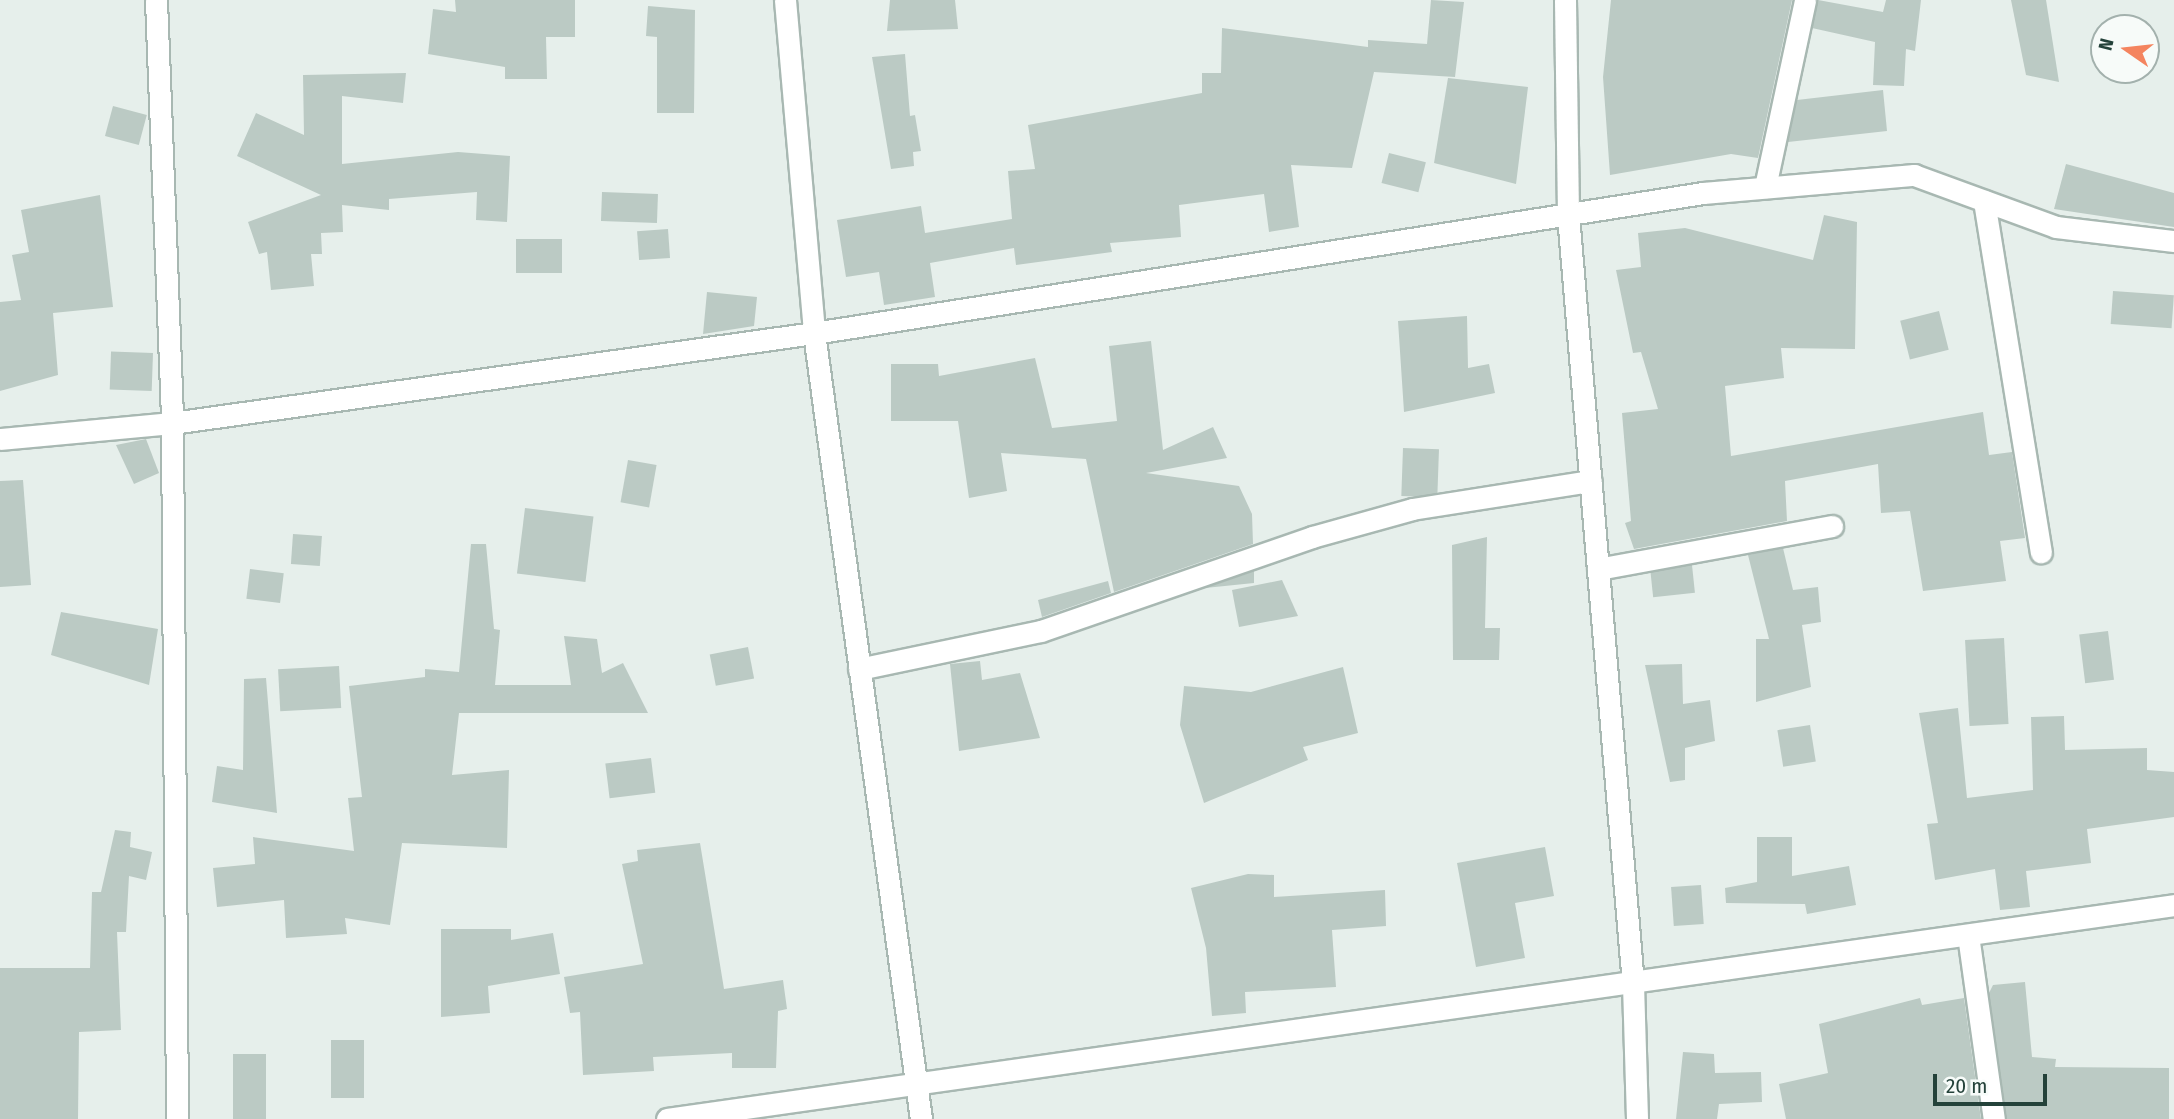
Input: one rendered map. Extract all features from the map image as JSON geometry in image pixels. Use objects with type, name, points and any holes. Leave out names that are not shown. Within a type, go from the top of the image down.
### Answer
[{"type":"street","points":[[156,0],[172,422],[177,1119]]},
{"type":"street","points":[[785,0],[814,333],[921,1119]]},
{"type":"street","points":[[1565,0],[1568,215],[1633,984],[1637,1119]]},
{"type":"street","points":[[1765,187],[1805,0]]},
{"type":"street","points":[[0,439],[172,422],[814,333],[1568,215],[1765,187],[1914,175],[2056,227],[2174,241]]},
{"type":"street","points":[[1984,201],[2040,552]]},
{"type":"street","points":[[859,670],[1041,631],[1312,537],[1412,509],[1591,481]]},
{"type":"street","points":[[1598,569],[1832,526]]},
{"type":"street","points":[[667,1119],[1633,984],[2174,905]]},
{"type":"street","points":[[1968,935],[1994,1119]]},
{"type":"building","points":[[455,0],[575,0],[575,37],[546,37],[547,79],[505,79],[505,67],[428,54],[433,9],[456,12]]},
{"type":"building","points":[[890,0],[955,0],[958,29],[887,31]]},
{"type":"building","points":[[1431,0],[1464,2],[1455,77],[1374,72],[1352,168],[1291,165],[1299,227],[1269,232],[1264,194],[1179,205],[1181,237],[1110,243],[1112,252],[1016,265],[1014,248],[930,263],[935,297],[884,305],[879,272],[846,277],[837,220],[921,206],[925,233],[1012,219],[1008,171],[1035,169],[1028,125],[1202,93],[1202,73],[1221,73],[1222,28],[1368,47],[1368,40],[1427,44]]},
{"type":"building","points":[[1611,0],[1792,0],[1758,158],[1731,154],[1610,175],[1603,77]]},
{"type":"building","points":[[1818,0],[1883,12],[1886,0],[1921,0],[1915,51],[1906,49],[1904,86],[1873,85],[1875,42],[1812,28]]},
{"type":"building","points":[[2011,0],[2046,0],[2059,82],[2026,75]]},
{"type":"building","points":[[648,6],[695,10],[694,113],[657,113],[657,37],[646,36]]},
{"type":"building","points":[[905,54],[910,116],[915,115],[921,151],[913,152],[914,166],[891,169],[872,57]]},
{"type":"building","points":[[406,73],[403,103],[342,96],[342,164],[458,152],[510,156],[507,222],[476,220],[477,192],[389,199],[389,210],[342,205],[343,232],[321,233],[322,254],[311,254],[314,286],[271,290],[267,252],[259,254],[248,222],[321,195],[237,156],[256,113],[304,135],[303,75]]},
{"type":"building","points":[[1448,78],[1528,87],[1516,184],[1434,163]]},
{"type":"building","points":[[1883,90],[1887,131],[1788,142],[1797,100]]},
{"type":"building","points":[[113,106],[147,115],[139,145],[105,136]]},
{"type":"building","points":[[1389,153],[1426,162],[1418,192],[1382,183]]},
{"type":"building","points":[[2066,164],[2174,193],[2174,227],[2054,209]]},
{"type":"building","points":[[602,192],[658,194],[657,223],[601,221]]},
{"type":"building","points":[[100,195],[113,307],[53,313],[58,375],[0,391],[0,302],[21,300],[12,255],[29,252],[21,210]]},
{"type":"building","points":[[1824,215],[1857,222],[1855,349],[1781,348],[1784,378],[1725,386],[1731,456],[1983,412],[1989,455],[2012,452],[2025,538],[2000,541],[2006,581],[1923,591],[1910,511],[1881,513],[1878,464],[1785,481],[1787,521],[1634,549],[1625,523],[1631,521],[1622,413],[1658,409],[1641,352],[1633,353],[1616,270],[1641,267],[1638,233],[1685,228],[1813,260]]},
{"type":"building","points":[[668,229],[670,258],[639,260],[637,231]]},
{"type":"building","points":[[516,239],[562,239],[562,273],[516,273]]},
{"type":"building","points":[[2113,291],[2174,295],[2172,328],[2111,324]]},
{"type":"building","points":[[707,292],[757,297],[754,326],[703,334]]},
{"type":"building","points":[[1939,311],[1949,350],[1910,359],[1900,321]]},
{"type":"building","points":[[1467,316],[1468,368],[1489,364],[1495,393],[1404,412],[1398,321]]},
{"type":"building","points":[[1151,341],[1163,450],[1213,427],[1227,458],[1146,473],[1239,486],[1252,514],[1253,544],[1114,592],[1086,459],[1001,453],[1007,491],[969,498],[958,421],[891,421],[891,364],[938,364],[939,376],[1035,358],[1052,428],[1117,421],[1109,346]]},
{"type":"building","points":[[111,352],[153,353],[152,391],[110,390]]},
{"type":"building","points":[[146,439],[159,473],[134,484],[116,445]]},
{"type":"building","points":[[1403,448],[1439,449],[1437,497],[1401,496]]},
{"type":"building","points":[[628,460],[657,465],[649,507],[621,502]]},
{"type":"building","points":[[23,480],[31,585],[0,587],[0,481]]},
{"type":"building","points":[[525,508],[593,516],[585,582],[517,574]]},
{"type":"building","points":[[293,534],[322,536],[320,566],[291,564]]},
{"type":"building","points":[[1487,537],[1485,628],[1500,628],[1499,660],[1453,660],[1452,545]]},
{"type":"building","points":[[471,544],[486,544],[494,629],[500,630],[495,685],[571,685],[564,636],[597,639],[602,673],[623,663],[648,713],[459,713],[452,775],[509,770],[507,848],[402,843],[390,925],[345,918],[347,934],[286,938],[284,900],[217,907],[213,868],[255,864],[253,837],[354,851],[348,798],[362,797],[349,686],[425,677],[425,669],[459,672]]},
{"type":"building","points":[[1783,548],[1793,590],[1818,587],[1821,622],[1802,625],[1811,687],[1756,702],[1756,639],[1769,639],[1748,555]]},
{"type":"building","points":[[1692,565],[1695,593],[1653,597],[1650,569]]},
{"type":"building","points":[[250,569],[284,573],[280,603],[246,599]]},
{"type":"building","points":[[1254,571],[1254,583],[1205,588]]},
{"type":"building","points":[[1282,580],[1298,616],[1239,627],[1232,590]]},
{"type":"building","points":[[1108,581],[1111,593],[1042,617],[1038,600]]},
{"type":"building","points":[[61,612],[158,629],[149,685],[51,655]]},
{"type":"building","points":[[2108,631],[2114,680],[2085,683],[2079,635]]},
{"type":"building","points":[[2004,638],[2009,724],[1970,726],[1965,640]]},
{"type":"building","points":[[748,647],[754,678],[716,686],[710,654]]},
{"type":"building","points":[[980,661],[982,680],[1020,673],[1040,738],[959,751],[950,664]]},
{"type":"building","points":[[1682,664],[1683,704],[1710,700],[1715,741],[1685,748],[1685,780],[1670,782],[1645,665]]},
{"type":"building","points":[[339,666],[341,708],[280,711],[278,669]]},
{"type":"building","points":[[1343,667],[1358,733],[1303,747],[1308,760],[1204,803],[1180,725],[1184,686],[1251,692]]},
{"type":"building","points":[[266,678],[277,813],[212,802],[217,766],[243,770],[244,679]]},
{"type":"building","points":[[1958,708],[1967,798],[2033,790],[2031,717],[2064,716],[2065,750],[2147,748],[2147,770],[2174,772],[2174,817],[2087,829],[2091,863],[2026,871],[2030,907],[2000,910],[1995,869],[1935,880],[1927,824],[1938,823],[1919,713]]},
{"type":"building","points":[[1810,725],[1816,762],[1783,767],[1777,730]]},
{"type":"building","points":[[651,758],[655,793],[610,798],[605,764]]},
{"type":"building","points":[[115,830],[131,832],[130,847],[152,852],[146,880],[129,876],[126,932],[117,932],[121,1030],[79,1032],[78,1119],[0,1119],[0,968],[90,968],[92,892],[101,892]]},
{"type":"building","points":[[1757,837],[1792,837],[1792,876],[1849,866],[1856,905],[1807,914],[1805,904],[1726,903],[1725,888],[1757,882]]},
{"type":"building","points":[[700,843],[724,989],[783,980],[787,1009],[778,1011],[776,1068],[732,1068],[732,1053],[653,1057],[654,1071],[583,1075],[580,1012],[570,1013],[564,977],[643,964],[622,864],[638,861],[637,850]]},
{"type":"building","points":[[1545,847],[1554,896],[1515,903],[1525,958],[1476,967],[1457,863]]},
{"type":"building","points":[[1248,874],[1274,875],[1274,897],[1385,890],[1386,926],[1332,930],[1336,987],[1245,992],[1246,1013],[1212,1016],[1206,948],[1191,888]]},
{"type":"building","points":[[1701,885],[1704,924],[1674,926],[1671,887]]},
{"type":"building","points":[[441,929],[511,929],[511,940],[553,933],[560,974],[488,986],[490,1013],[441,1017]]},
{"type":"building","points":[[2025,982],[2032,1057],[2056,1059],[2055,1067],[2169,1068],[2169,1119],[2007,1119],[1989,993],[1993,985]]},
{"type":"building","points":[[1920,998],[1922,1005],[1964,998],[1981,1119],[1786,1119],[1779,1084],[1828,1073],[1819,1024]]},
{"type":"building","points":[[331,1040],[364,1040],[364,1098],[331,1098]]},
{"type":"building","points":[[1683,1052],[1714,1054],[1715,1073],[1761,1072],[1762,1102],[1719,1104],[1717,1119],[1676,1119]]},
{"type":"building","points":[[233,1054],[266,1054],[266,1119],[233,1119]]}]
